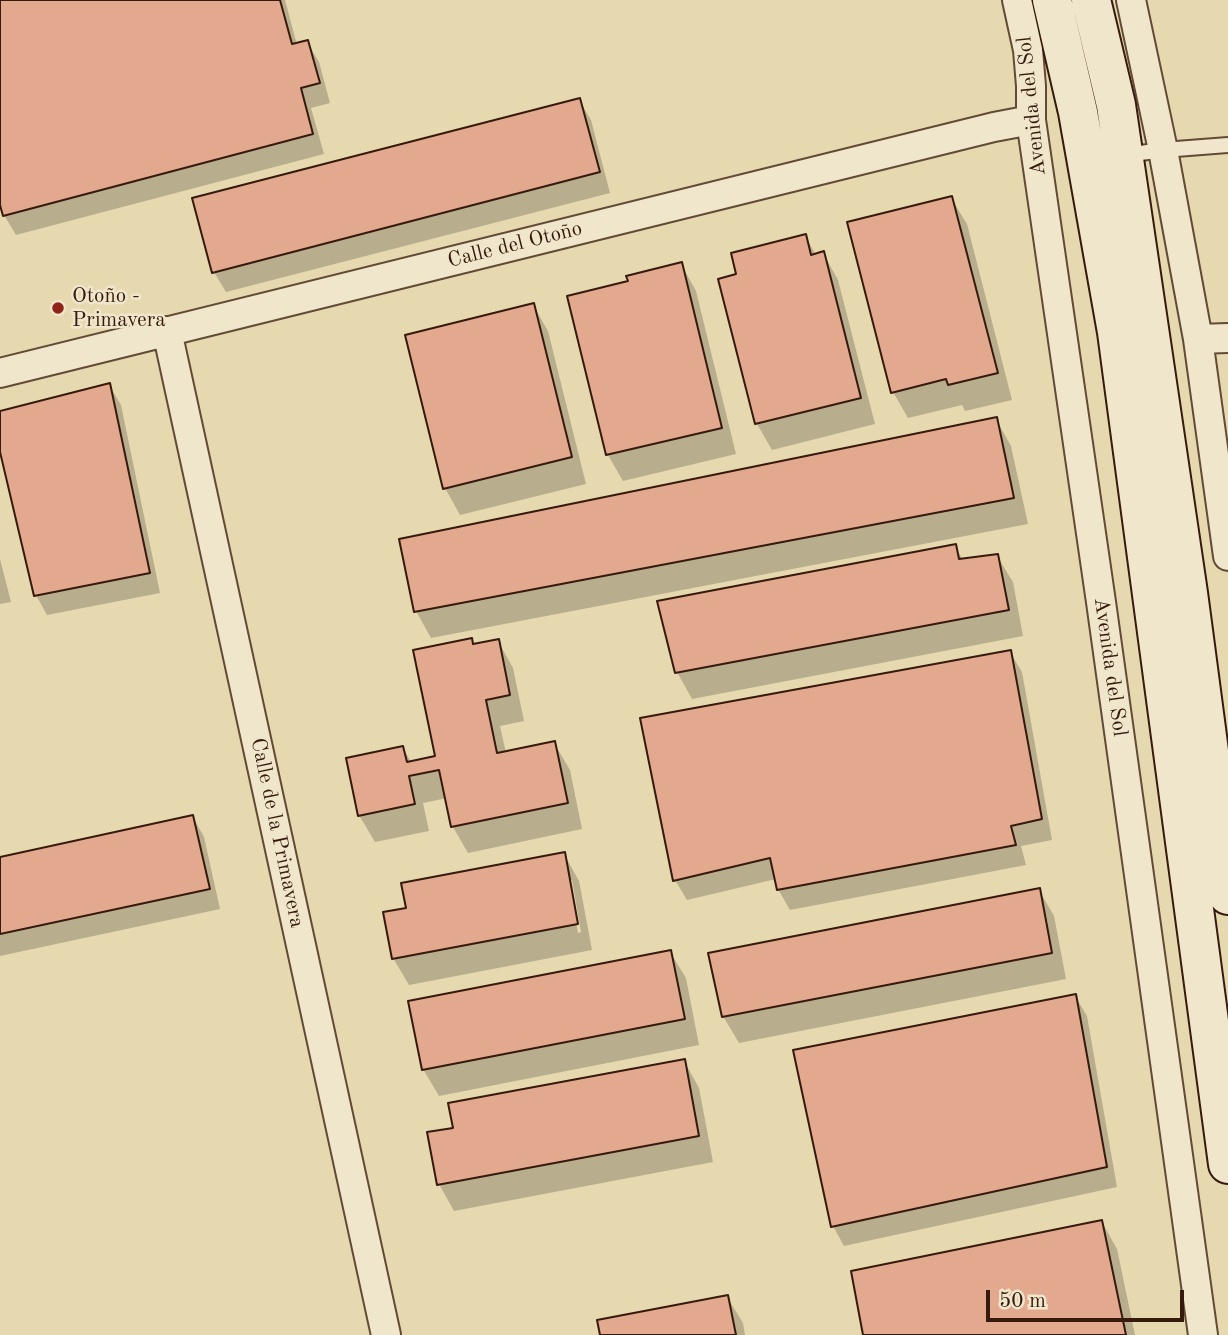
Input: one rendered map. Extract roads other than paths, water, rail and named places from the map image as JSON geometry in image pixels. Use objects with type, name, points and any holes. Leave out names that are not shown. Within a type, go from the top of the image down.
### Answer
[{"type":"main road","name":"Avenida del Sol","points":[[1052,0],[1078,112],[1117,331],[1228,1164]]},
{"type":"main road","points":[[1091,0],[1116,105],[1186,579],[1228,895]]},
{"type":"street","name":"Avenida del Sol","points":[[1017,0],[1028,50],[1031,120],[1203,1335]]},
{"type":"street","points":[[1131,0],[1163,150],[1222,470],[1228,556]]},
{"type":"street","name":"Calle del Otoño","points":[[0,373],[1031,120]]},
{"type":"street","name":"Calle de la Primavera","points":[[167,331],[386,1335]]},
{"type":"street","points":[[1198,339],[1228,338]]},
{"type":"lane","points":[[1123,156],[1228,145]]},
{"type":"place","name":"Otoño - Primavera","points":[[58,308]]}]
